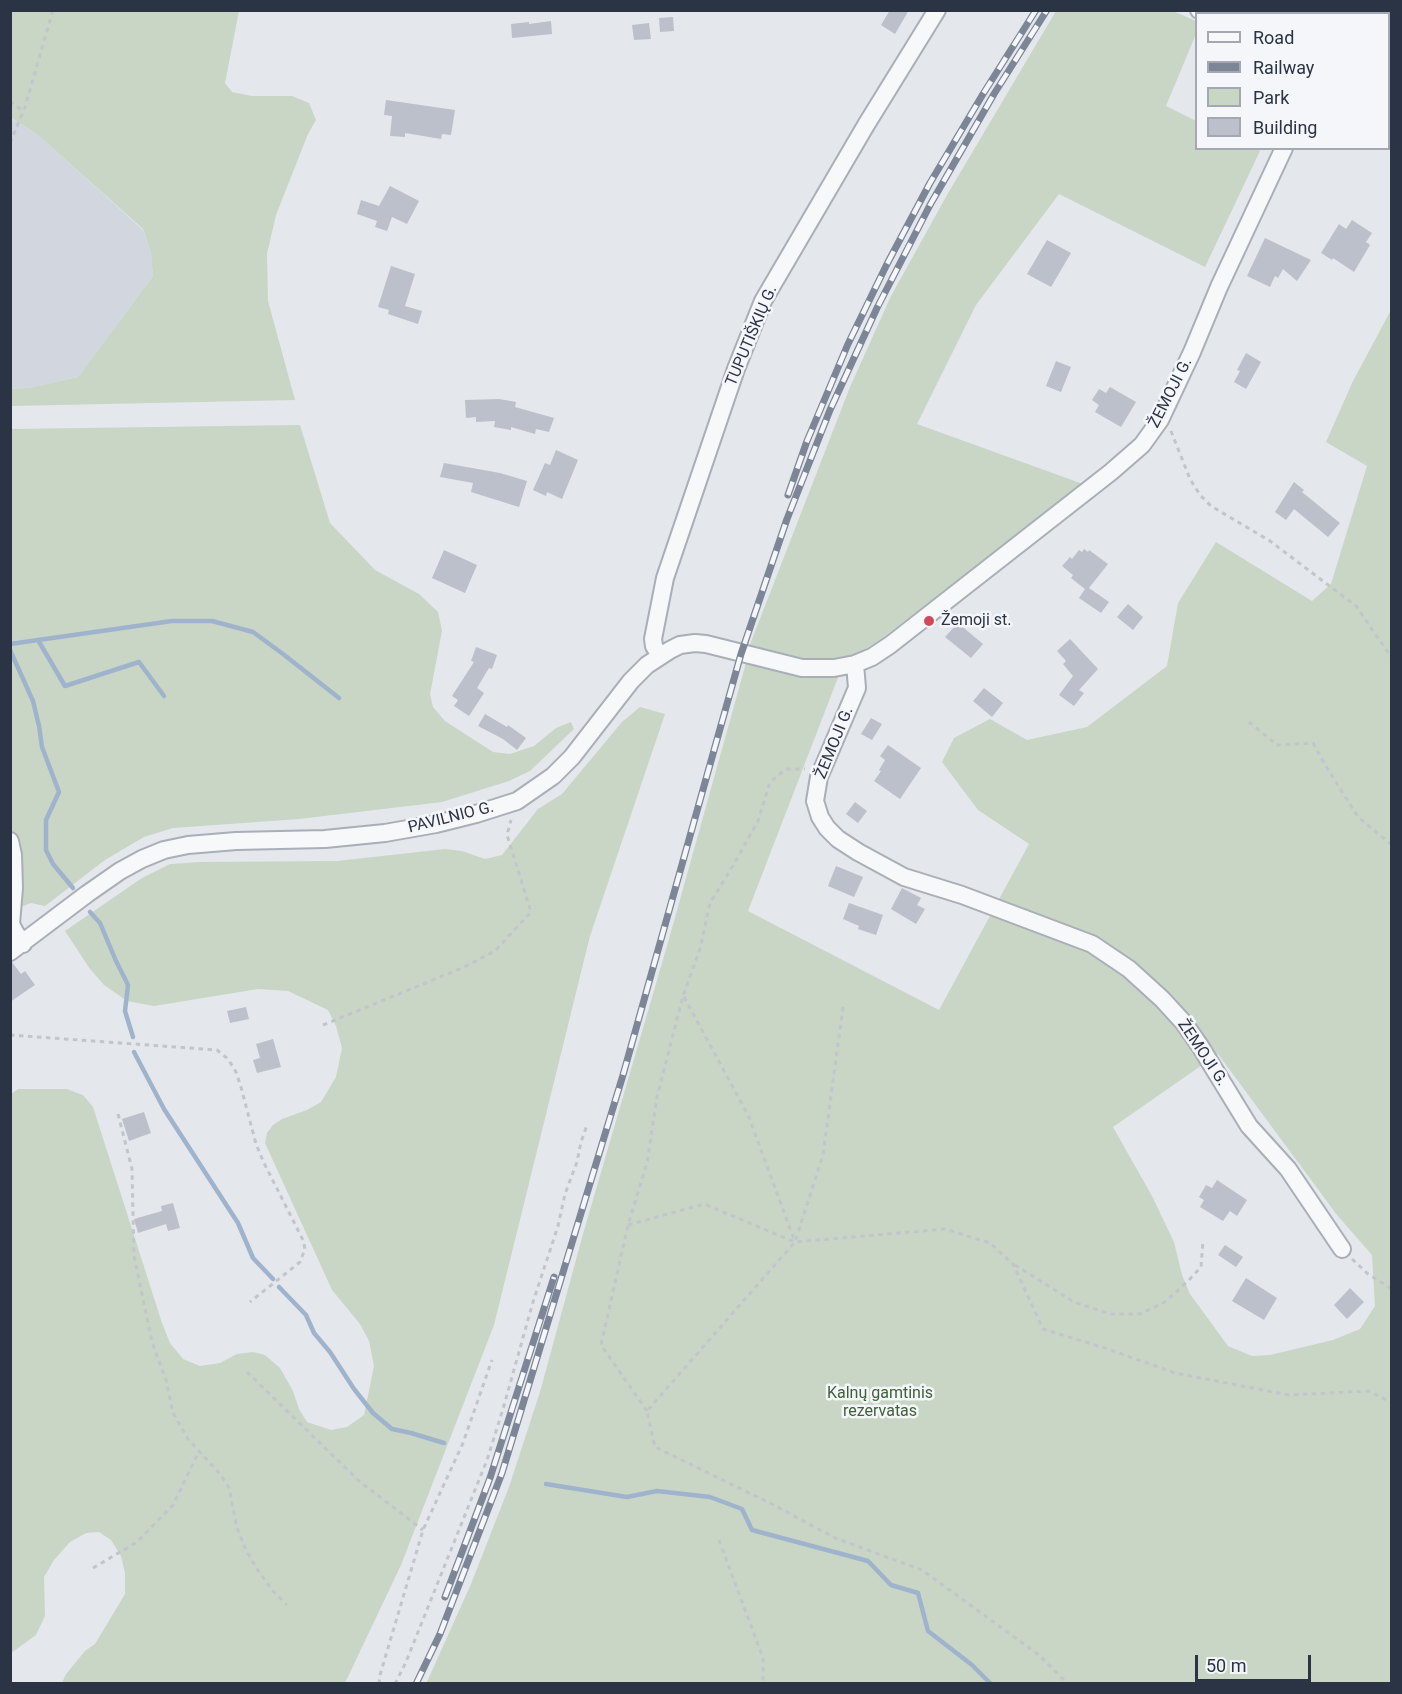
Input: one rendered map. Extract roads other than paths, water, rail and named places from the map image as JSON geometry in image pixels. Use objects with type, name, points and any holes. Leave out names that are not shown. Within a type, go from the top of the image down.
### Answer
[{"type":"street","name":"TUPUTIŠKIŲ G.","points":[[660,656],[653,639],[665,578],[736,369],[763,301],[866,125],[937,10]]},
{"type":"street","name":"ŽEMOJI G.","points":[[1283,150],[1160,420],[1142,445],[1111,472],[890,645],[872,657],[855,664],[857,688],[819,777],[815,801],[819,818],[838,839],[904,877],[962,895],[1092,944],[1129,969],[1184,1023],[1249,1126],[1288,1170],[1342,1249]]},
{"type":"street","name":"PAVILNIO G.","points":[[17,948],[120,871],[164,850],[197,844],[325,839],[385,833],[436,824],[517,801],[553,776],[572,757],[631,681],[647,665],[680,645],[695,643],[802,668],[834,668],[855,664]]},
{"type":"street","points":[[10,841],[13,855],[14,888],[11,924],[15,932],[17,948]]},
{"type":"waterway","points":[[10,644],[172,621],[212,621],[253,632],[339,698]]},
{"type":"waterway","points":[[38,640],[65,686],[139,662],[164,696]]},
{"type":"waterway","points":[[10,650],[33,701],[42,747],[59,792],[46,820],[46,850],[53,864],[73,888]]},
{"type":"waterway","points":[[90,912],[100,923],[128,985],[125,1011],[133,1037]]},
{"type":"waterway","points":[[134,1052],[164,1109],[238,1223],[253,1258],[273,1279]]},
{"type":"waterway","points":[[279,1287],[306,1315],[314,1333],[373,1413],[392,1429],[444,1443]]},
{"type":"waterway","points":[[546,1484],[627,1497],[657,1491],[710,1497],[742,1509],[752,1530],[868,1561],[891,1585],[918,1593],[928,1631],[972,1665],[991,1684]]},
{"type":"railway","points":[[788,495],[807,441],[848,344],[887,264],[930,183],[1036,10]]},
{"type":"railway","points":[[416,1684],[440,1634],[502,1473],[623,1075],[741,654],[787,519],[830,410],[877,308],[930,205],[994,94],[1047,10]]},
{"type":"railway","points":[[445,1597],[490,1478],[554,1277]]},
{"type":"place","name":"Žemoji st.","points":[[929,621]]},
{"type":"park label","name":"Kalnų gamtinis rezervatas","points":[[880,1403]]}]
